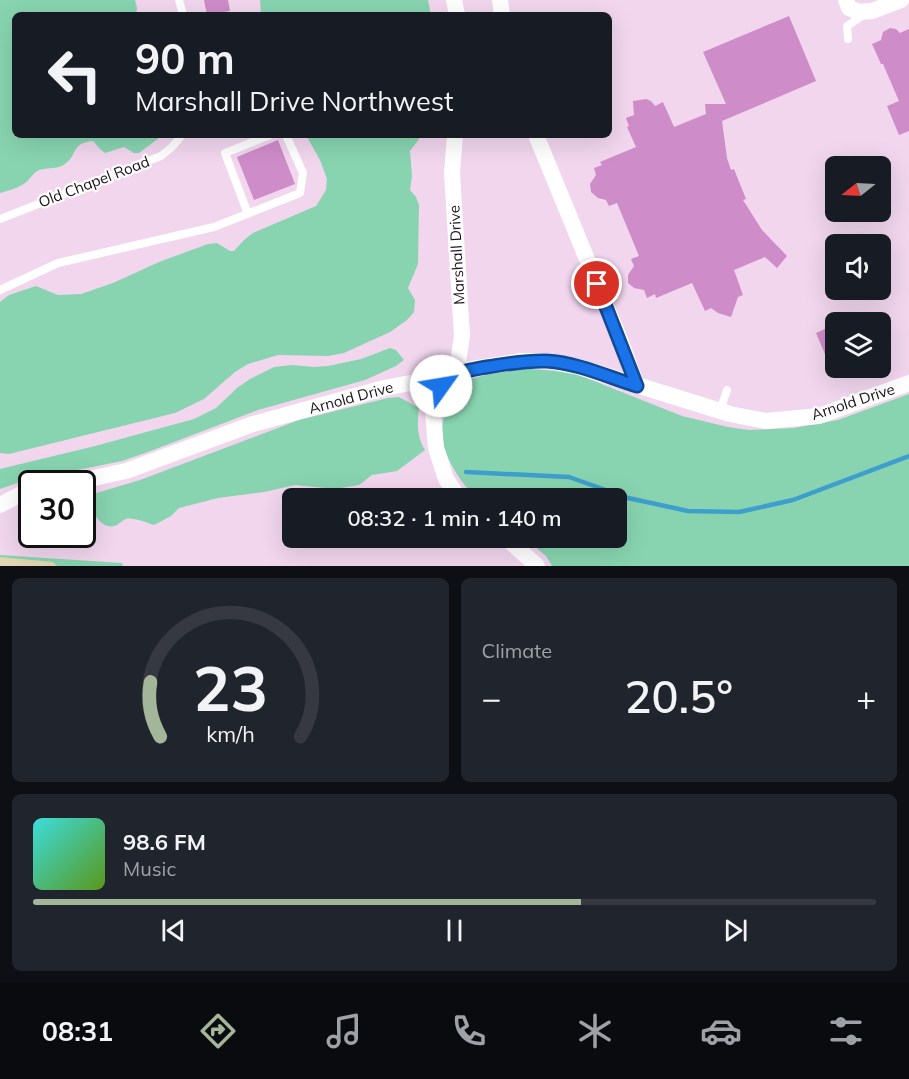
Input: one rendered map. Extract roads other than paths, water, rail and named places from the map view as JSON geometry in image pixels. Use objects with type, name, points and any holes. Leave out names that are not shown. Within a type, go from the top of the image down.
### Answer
[{"type":"street","points":[[846,0],[849,8],[859,12],[901,0]]},
{"type":"street","name":"Marshall Drive","points":[[455,138],[452,173],[462,336],[456,375]]},
{"type":"street","points":[[537,138],[637,386]]},
{"type":"street","name":"Arnold Drive","points":[[96,478],[126,471],[253,424],[384,388],[410,383],[441,386],[446,379],[465,370],[522,361],[549,361],[579,367],[720,411],[766,421],[819,416],[909,383]]},
{"type":"street","points":[[441,386],[432,400],[436,448],[446,479],[452,488]]},
{"type":"street","points":[[0,505],[18,496]]},
{"type":"street","points":[[517,548],[537,566]]},
{"type":"lane","points":[[848,39],[847,26],[869,11]]},
{"type":"lane","name":"Old Chapel Road","points":[[0,219],[161,156],[180,138]]},
{"type":"lane","points":[[248,214],[225,153],[262,138]]},
{"type":"lane","points":[[0,290],[58,263],[214,227],[300,193],[303,173],[287,138]]},
{"type":"lane","points":[[720,411],[727,390]]},
{"type":"waterway","points":[[466,472],[569,477],[628,498],[688,511],[739,512],[793,500],[909,456]]}]
